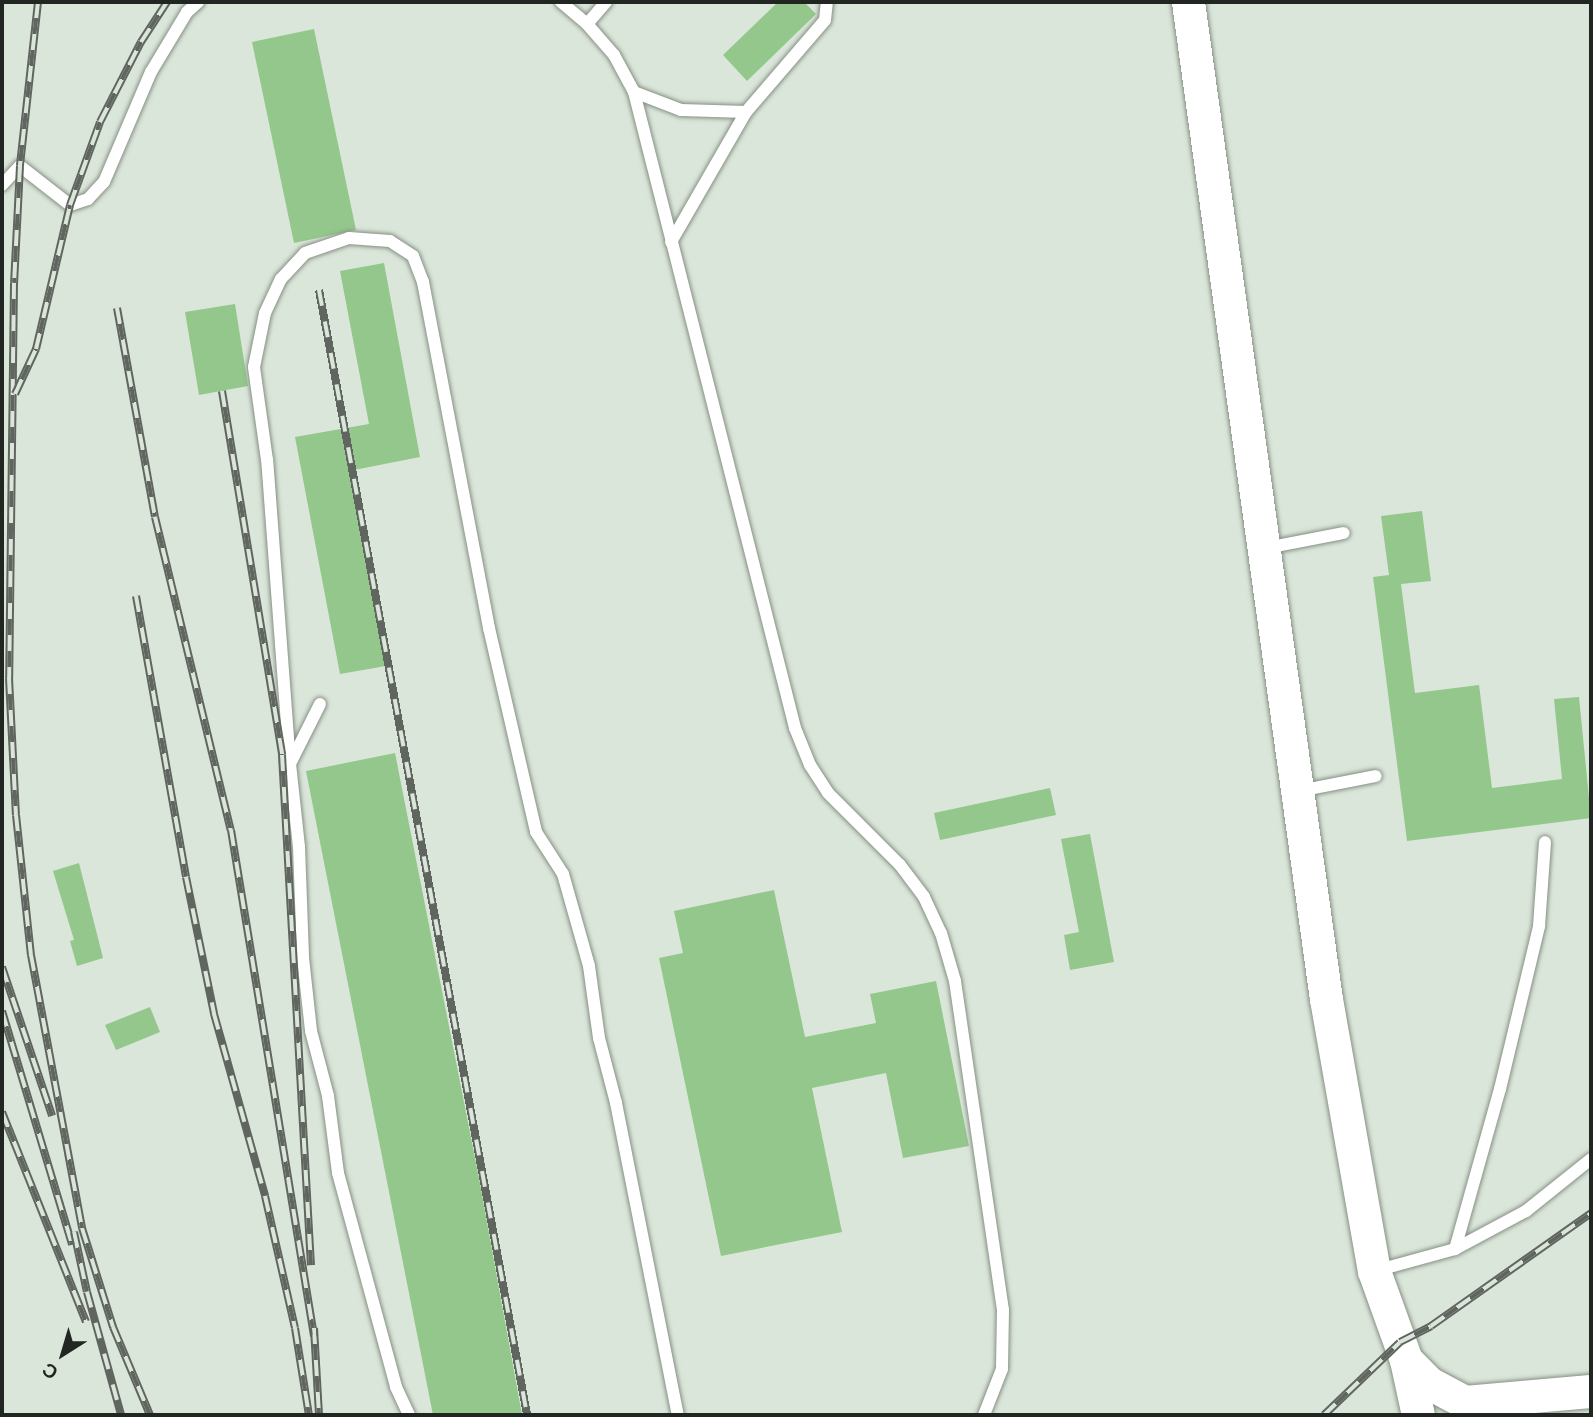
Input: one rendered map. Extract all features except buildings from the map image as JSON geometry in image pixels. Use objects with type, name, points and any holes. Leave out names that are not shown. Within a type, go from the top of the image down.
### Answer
[{"type":"main road","points":[[1188,2],[1266,548],[1326,999],[1374,1271],[1406,1360],[1418,1415]]},
{"type":"main road","points":[[1406,1360],[1429,1383],[1464,1402],[1591,1391]]},
{"type":"lane","points":[[2,185],[20,166],[70,205],[88,199],[104,182],[151,72],[187,12],[198,2]]},
{"type":"lane","points":[[561,2],[586,24],[614,55],[634,92],[795,728],[810,765],[828,793],[900,865],[925,897],[941,933],[955,981],[1003,1310],[1002,1369],[984,1415]]},
{"type":"lane","points":[[586,24],[606,2]]},
{"type":"lane","points":[[671,242],[746,112],[825,20],[827,2]]},
{"type":"lane","points":[[634,92],[681,110],[746,112]]},
{"type":"lane","points":[[409,1415],[396,1387],[338,1173],[328,1096],[311,1031],[303,957],[299,847],[290,764],[267,460],[254,367],[270,301],[281,279],[305,253],[349,238],[390,241],[413,256],[423,282],[489,628],[536,832],[563,874],[589,966],[599,1038],[615,1103],[678,1415]]},
{"type":"lane","points":[[1266,548],[1344,533]]},
{"type":"lane","points":[[290,764],[320,704]]},
{"type":"lane","points":[[1298,791],[1376,776]]},
{"type":"lane","points":[[1455,1249],[1500,1089],[1539,926],[1545,842]]},
{"type":"lane","points":[[1374,1271],[1455,1249],[1526,1211],[1591,1159]]},
{"type":"railway","points":[[38,2],[20,166],[14,283],[9,678],[16,815],[31,955],[82,1228],[113,1327],[150,1415]]},
{"type":"railway","points":[[15,394],[36,349],[70,205],[100,122],[141,42],[167,2]]},
{"type":"railway","points":[[319,290],[527,1415]]},
{"type":"railway","points":[[117,308],[155,517],[231,830],[314,1336]]},
{"type":"railway","points":[[222,391],[282,755],[311,1265]]},
{"type":"railway","points":[[136,596],[186,877],[214,1014],[265,1196],[295,1328],[309,1415]]},
{"type":"railway","points":[[2,967],[52,1116]]},
{"type":"railway","points":[[2,1011],[72,1245]]},
{"type":"railway","points":[[2,1112],[86,1322]]},
{"type":"railway","points":[[1324,1415],[1400,1342],[1431,1326],[1591,1213]]},
{"type":"railway","points":[[74,1232],[87,1292],[121,1415]]},
{"type":"railway","points":[[314,1328],[319,1415]]}]
